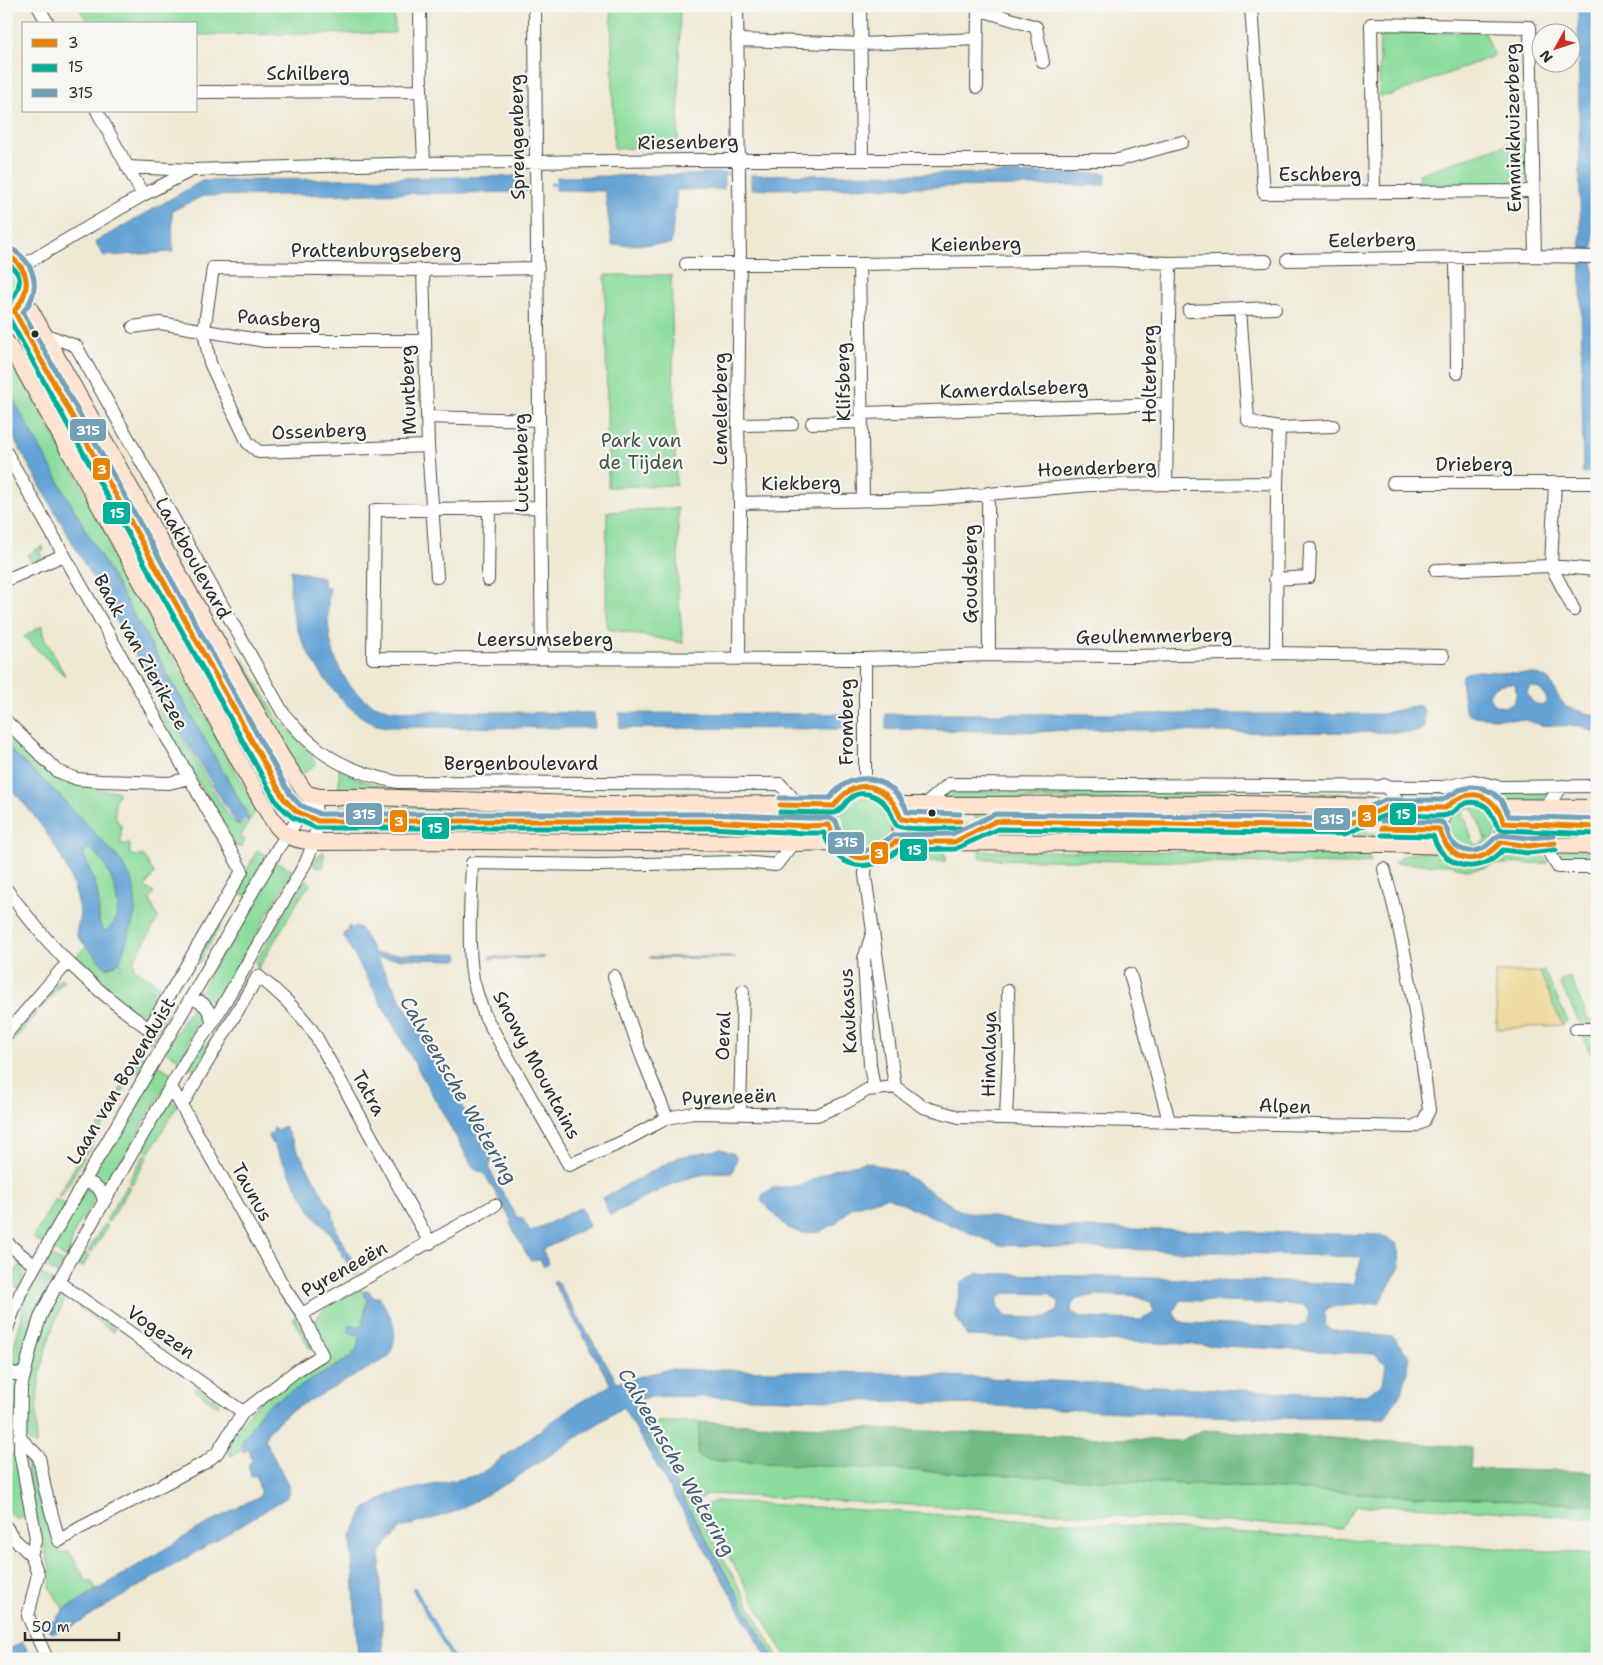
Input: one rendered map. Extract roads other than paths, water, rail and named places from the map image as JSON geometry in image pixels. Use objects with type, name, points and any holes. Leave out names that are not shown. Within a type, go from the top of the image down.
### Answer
[{"type":"main road","points":[[6,254],[18,261],[22,266],[28,282],[24,299],[14,311],[6,315]]},
{"type":"main road","name":"Laakboulevard","points":[[24,299],[281,756],[307,794],[314,796]]},
{"type":"main road","points":[[6,342],[23,368],[116,535],[260,799],[279,828],[286,835],[315,842],[835,842]]},
{"type":"main road","points":[[864,786],[877,788],[887,794],[895,803],[901,819],[899,835],[887,851],[876,856],[865,867],[842,850],[835,842],[829,825],[829,817],[841,796],[848,790],[864,786]]},
{"type":"main road","points":[[1473,794],[1488,798],[1498,807],[1504,823],[1504,833],[1501,842],[1489,854],[1482,858],[1464,858],[1456,855],[1446,846],[1439,829],[1441,816],[1445,808],[1458,797],[1473,794]]},
{"type":"main road","name":"Bergenboulevard","points":[[314,796],[603,804],[798,804],[834,806]]},
{"type":"main road","points":[[895,803],[925,806],[1241,804],[1445,808]]},
{"type":"main road","points":[[1498,807],[1543,809],[1597,808]]},
{"type":"main road","points":[[895,842],[1378,844],[1446,846]]},
{"type":"main road","points":[[1501,842],[1512,844],[1597,846]]},
{"type":"street","points":[[38,6],[47,22]]},
{"type":"street","points":[[420,6],[424,164]]},
{"type":"street","name":"Sprengenberg","points":[[535,6],[538,268]]},
{"type":"street","name":"Lemelerberg","points":[[737,6],[740,263],[738,425],[740,503],[739,658]]},
{"type":"street","points":[[860,6],[862,159]]},
{"type":"street","name":"Eschberg","points":[[1252,6],[1264,193],[1533,191]]},
{"type":"street","points":[[977,88],[978,8],[1036,27],[1044,62]]},
{"type":"street","name":"Emminkhuizerberg","points":[[1374,192],[1371,24],[1530,27],[1535,256]]},
{"type":"street","points":[[737,40],[861,44],[977,39]]},
{"type":"street","name":"Schilberg","points":[[198,92],[421,91]]},
{"type":"street","points":[[97,112],[143,195]]},
{"type":"street","name":"Riesenberg","points":[[127,167],[193,170],[536,162],[862,159],[1118,160],[1182,142]]},
{"type":"street","name":"Riesenberg","points":[[22,266],[143,195],[193,170]]},
{"type":"street","name":"Eelerberg","points":[[1288,260],[1535,256],[1597,257]]},
{"type":"street","points":[[1456,257],[1457,373]]},
{"type":"street","name":"Keienberg","points":[[686,264],[859,264],[1107,260],[1170,263],[1266,261]]},
{"type":"street","name":"Holterberg","points":[[1166,484],[1170,263]]},
{"type":"street","name":"Klifsberg","points":[[859,264],[863,500]]},
{"type":"street","name":"Prattenburgseberg","points":[[213,268],[423,270],[538,268]]},
{"type":"street","name":"Ossenberg","points":[[213,268],[204,331],[210,363],[248,443],[259,452],[428,446]]},
{"type":"street","name":"Luttenberg","points":[[538,268],[542,658]]},
{"type":"street","name":"Muntberg","points":[[423,270],[428,446],[437,577]]},
{"type":"street","points":[[1189,311],[1275,308]]},
{"type":"street","points":[[1240,309],[1248,420],[1279,428],[1333,426]]},
{"type":"street","name":"Paasberg","points":[[132,327],[160,323],[265,341],[425,341]]},
{"type":"street","name":"Laakboulevard","points":[[44,334],[76,346],[271,692],[283,712],[306,740]]},
{"type":"street","name":"Kamerdalseberg","points":[[812,423],[862,417],[1167,404]]},
{"type":"street","points":[[427,417],[539,420]]},
{"type":"street","points":[[738,425],[792,424]]},
{"type":"street","points":[[1276,653],[1275,579],[1279,428]]},
{"type":"street","name":"Baak van Zierikzee","points":[[6,452],[242,871]]},
{"type":"street","points":[[1555,482],[1551,566],[1574,610]]},
{"type":"street","name":"Hoenderberg","points":[[863,500],[930,499],[1090,485],[1277,483]]},
{"type":"street","name":"Drieberg","points":[[1393,483],[1597,483]]},
{"type":"street","name":"Goudsberg","points":[[988,494],[989,655]]},
{"type":"street","name":"Kiekberg","points":[[740,503],[863,500]]},
{"type":"street","points":[[432,509],[540,507]]},
{"type":"street","points":[[488,580],[489,508]]},
{"type":"street","name":"Leersumseberg","points":[[432,509],[375,510],[373,658],[865,659]]},
{"type":"street","points":[[1275,579],[1309,577],[1310,548]]},
{"type":"street","points":[[6,580],[64,555]]},
{"type":"street","points":[[1436,570],[1551,566],[1595,570]]},
{"type":"street","name":"Geulhemmerberg","points":[[865,659],[989,655],[1133,656],[1276,653],[1443,656]]},
{"type":"street","name":"Fromberg","points":[[864,786],[865,659]]},
{"type":"street","points":[[6,721],[57,770],[77,778],[101,781],[169,783],[190,778]]},
{"type":"street","name":"Bergenboulevard","points":[[306,740],[325,755],[348,768],[397,782],[780,784],[798,804]]},
{"type":"street","points":[[925,806],[949,784],[1384,785],[1446,787],[1474,781],[1495,786],[1597,786]]},
{"type":"street","points":[[1384,785],[1404,807]]},
{"type":"street","points":[[1543,809],[1563,786]]},
{"type":"street","points":[[31,1555],[36,1538],[24,1483],[19,1437],[21,1388],[41,1315],[58,1282],[192,1050],[212,1024],[301,871],[315,842],[318,821],[314,796]]},
{"type":"street","name":"Laan van Bovenduist","points":[[6,1331],[20,1294],[83,1182],[286,835],[314,796]]},
{"type":"street","name":"Snowy Mountains","points":[[569,1165],[485,1016],[477,996],[473,978],[471,950],[472,863],[599,865],[742,862],[776,865],[793,843]]},
{"type":"street","points":[[1544,845],[1558,867],[1597,867]]},
{"type":"street","name":"Kaukasus","points":[[865,867],[895,1087]]},
{"type":"street","name":"Alpen","points":[[895,1087],[923,1106],[959,1117],[1412,1127],[1423,1122],[1429,1110],[1412,992],[1396,912],[1384,869]]},
{"type":"street","name":"Laan van Bovenduist","points":[[68,962],[119,1007],[149,1029],[242,871]]},
{"type":"street","points":[[6,889],[68,962],[6,1034]]},
{"type":"street","name":"Kaukasus","points":[[873,932],[864,959],[870,1064],[874,1089]]},
{"type":"street","points":[[1130,974],[1169,1121]]},
{"type":"street","name":"Tatra","points":[[182,1106],[258,976],[293,1005],[314,1033],[430,1243]]},
{"type":"street","points":[[614,976],[641,1054],[667,1118]]},
{"type":"street","name":"Oeral","points":[[740,1113],[743,991]]},
{"type":"street","name":"Himalaya","points":[[1006,1117],[1009,1048],[1008,992]]},
{"type":"street","name":"Laan van Bovenduist","points":[[191,999],[197,1000],[206,1006],[211,1016],[212,1024]]},
{"type":"street","points":[[1576,1029],[1597,1029]]},
{"type":"street","name":"Taunus","points":[[172,1087],[285,1290],[302,1314]]},
{"type":"street","name":"Pyreneeën","points":[[569,1165],[620,1143],[667,1118],[693,1113],[817,1115],[867,1090],[895,1087]]},
{"type":"street","name":"Laan van Bovenduist","points":[[83,1182],[89,1182],[97,1186],[104,1202]]},
{"type":"street","name":"Pyreneeën","points":[[19,1437],[39,1457],[44,1489],[59,1541],[78,1529],[206,1462],[217,1453],[243,1412],[296,1371],[322,1355],[302,1314],[495,1205]]},
{"type":"street","points":[[6,1242],[35,1266]]},
{"type":"street","name":"Vogezen","points":[[58,1282],[243,1412]]},
{"type":"street","points":[[6,1369],[14,1374],[24,1373]]},
{"type":"street","points":[[6,1527],[14,1539],[31,1555],[38,1574],[28,1616],[48,1659]]},
{"type":"water","points":[[1578,6],[1593,6],[1594,472],[1583,473],[1579,72],[1580,22],[1578,22]]},
{"type":"water","points":[[1106,173],[1105,185],[751,189],[751,175]]},
{"type":"water","points":[[724,174],[724,189],[677,190],[671,244],[612,245],[605,191],[556,190],[557,177]]},
{"type":"water","points":[[524,176],[526,192],[203,196],[172,211],[173,252],[104,256],[95,242],[202,181]]},
{"type":"water","points":[[6,386],[247,814],[246,816],[249,818],[247,821],[245,819],[239,824],[236,823],[162,701],[6,425]]},
{"type":"water","points":[[291,570],[322,577],[325,588],[330,588],[328,618],[333,650],[345,678],[354,690],[370,703],[384,708],[403,711],[594,713],[595,728],[391,727],[377,725],[350,708],[325,679],[314,662],[297,629],[292,609],[290,592]]},
{"type":"water","points":[[1478,671],[1534,674],[1549,679],[1566,707],[1597,716],[1597,731],[1581,726],[1541,725],[1526,720],[1480,717],[1468,714],[1465,711],[1461,680],[1466,673]],"holes":[[[1515,684],[1516,691],[1514,702],[1504,707],[1493,704],[1489,696],[1490,692],[1498,685]],[[1530,686],[1540,690],[1544,695],[1547,700],[1544,704],[1538,704],[1531,700],[1527,692]]]},
{"type":"water","points":[[1418,705],[1424,710],[1424,727],[1419,731],[1413,732],[1103,730],[1037,732],[886,729],[886,714],[1382,714]]},
{"type":"water","points":[[619,713],[843,714],[843,729],[620,728]]},
{"type":"water","points":[[6,746],[59,795],[120,860],[133,882],[136,909],[119,963],[106,968],[77,936],[80,911],[68,872],[41,825],[6,784]],"holes":[[[89,848],[97,854],[110,875],[117,901],[117,913],[114,924],[106,931],[103,930],[99,921],[97,891],[83,853]]]},
{"type":"water","points":[[350,926],[351,929],[355,927],[361,929],[375,954],[458,954],[458,959],[456,960],[377,958],[492,1159],[489,1169],[517,1217],[522,1218],[531,1232],[581,1207],[589,1226],[542,1250],[549,1263],[544,1267],[540,1260],[530,1260],[511,1226],[511,1220],[484,1173],[474,1169],[344,937],[344,933],[348,931],[347,928]]},
{"type":"water","points":[[490,957],[544,957],[544,958],[490,959]]},
{"type":"water","points":[[735,957],[736,958],[650,958]]},
{"type":"water","points":[[284,1126],[332,1211],[337,1232],[359,1272],[354,1275],[331,1235],[313,1215],[268,1135],[274,1131],[273,1129],[277,1130]]},
{"type":"water","points":[[721,1149],[734,1154],[737,1158],[732,1173],[716,1172],[685,1179],[610,1215],[602,1198],[679,1157]]},
{"type":"water","points":[[866,1162],[901,1172],[959,1210],[1043,1227],[1380,1235],[1398,1244],[1400,1267],[1379,1303],[1330,1307],[1324,1312],[1325,1325],[1333,1330],[1393,1337],[1410,1357],[1403,1389],[1385,1418],[1276,1418],[914,1402],[650,1397],[639,1400],[635,1407],[637,1418],[774,1659],[768,1659],[623,1407],[506,1484],[454,1512],[401,1528],[380,1552],[383,1659],[358,1659],[351,1537],[365,1509],[391,1494],[479,1475],[575,1405],[611,1385],[553,1282],[556,1280],[617,1382],[670,1369],[883,1373],[1366,1395],[1383,1383],[1386,1364],[1374,1354],[1186,1344],[967,1336],[955,1315],[961,1283],[977,1273],[1354,1284],[1362,1257],[998,1245],[887,1197],[852,1207],[836,1223],[820,1232],[802,1233],[788,1228],[761,1201],[763,1194],[773,1188],[799,1186],[835,1169]],"holes":[[[1005,1293],[1049,1294],[1059,1302],[1058,1311],[1043,1318],[1007,1317],[998,1308],[998,1298]],[[1097,1295],[1140,1297],[1151,1303],[1154,1313],[1141,1320],[1083,1318],[1071,1312],[1072,1304],[1077,1299]],[[1180,1300],[1295,1305],[1304,1306],[1310,1314],[1307,1322],[1295,1328],[1186,1323],[1179,1321],[1173,1312]]]},
{"type":"water","points":[[368,1290],[373,1297],[379,1297],[391,1319],[394,1340],[389,1357],[289,1412],[270,1429],[265,1441],[289,1486],[286,1498],[71,1627],[51,1632],[49,1629],[51,1623],[64,1610],[196,1530],[261,1495],[256,1475],[251,1477],[248,1464],[252,1462],[249,1449],[243,1452],[242,1441],[265,1407],[351,1357],[357,1349],[360,1335],[348,1333],[350,1325],[362,1327],[368,1300],[363,1292]]},
{"type":"water","points":[[22,1642],[27,1652],[15,1659],[6,1659],[6,1651]]},
{"type":"waterway","points":[[703,174],[727,174]]},
{"type":"waterway","points":[[552,184],[561,184]]},
{"type":"waterway","points":[[414,1589],[453,1659]]},
{"type":"park label","name":"Park van de Tijden","points":[[641,451]]},
{"type":"water label","name":"Calveensche Wetering","points":[[459,1090]]},
{"type":"water label","name":"Calveensche Wetering","points":[[677,1462]]}]
